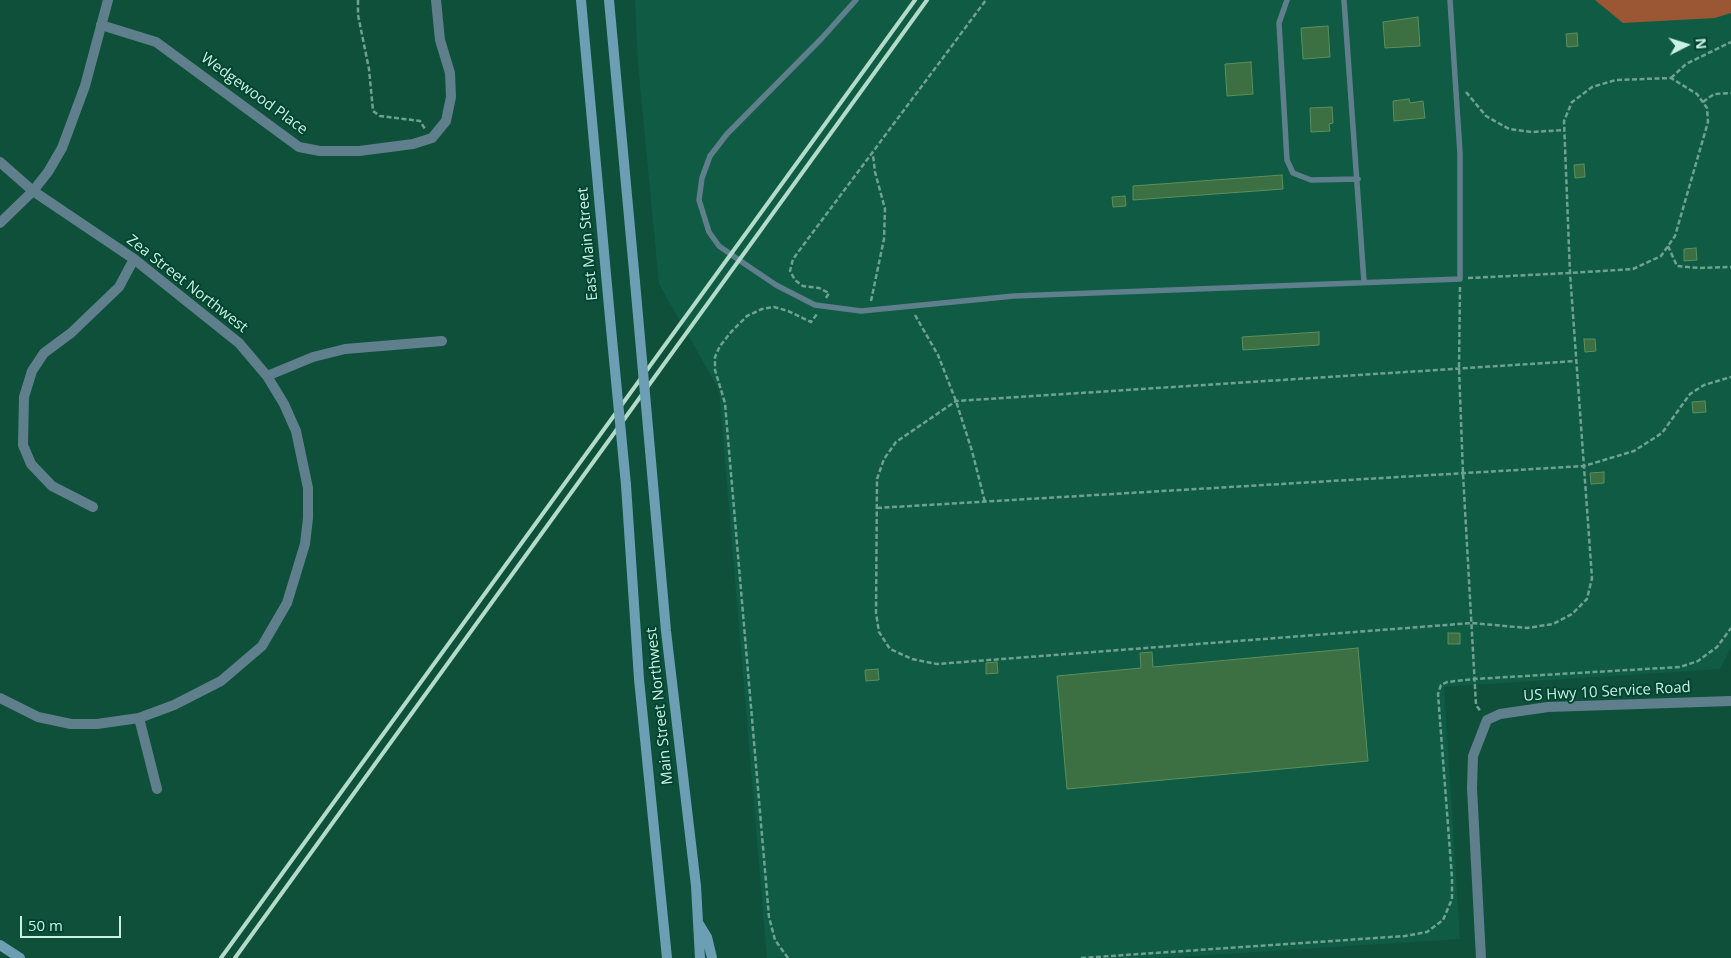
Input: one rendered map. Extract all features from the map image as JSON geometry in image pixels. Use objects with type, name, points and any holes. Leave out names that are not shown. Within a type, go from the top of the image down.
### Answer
[{"type":"main road","name":"East Main Street","points":[[581,0],[626,484]]},
{"type":"main road","name":"Main Street Northwest","points":[[609,0],[650,450],[698,922],[700,958]]},
{"type":"main road","name":"Main Street Northwest","points":[[626,484],[639,679],[667,958]]},
{"type":"main road","points":[[698,922],[707,937],[712,958]]},
{"type":"main road","points":[[0,945],[20,958]]},
{"type":"street","points":[[0,223],[33,191],[48,172],[62,148],[85,86],[108,0]]},
{"type":"street","points":[[432,138],[446,121],[451,97],[450,73],[440,40],[436,0]]},
{"type":"street","name":"Wedgewood Place","points":[[102,24],[156,42],[299,147],[320,151],[359,151],[413,144],[432,138]]},
{"type":"street","name":"Zea Street Northwest","points":[[0,162],[33,191],[134,260],[239,343],[267,376],[284,404],[296,431],[308,488],[308,518],[305,544],[287,603],[262,646],[221,681],[174,705],[140,718],[97,724],[71,724],[38,716],[0,698]]},
{"type":"street","points":[[93,507],[52,486],[31,464],[23,445],[24,397],[32,371],[44,353],[71,333],[119,287],[134,260]]},
{"type":"street","points":[[267,376],[312,357],[345,349],[442,341]]},
{"type":"street","name":"US Hwy 10 Service Road","points":[[1487,720],[1500,714],[1548,707],[1731,701]]},
{"type":"street","points":[[140,718],[157,789]]},
{"type":"street","points":[[1481,958],[1472,788],[1473,756],[1487,720]]},
{"type":"lane","points":[[856,0],[822,38],[727,134],[710,156],[702,178],[700,200],[706,226],[719,246],[776,285],[815,305],[842,310],[907,307],[1014,296],[1460,279],[1460,153],[1450,0]]},
{"type":"lane","points":[[1287,0],[1279,23],[1287,160],[1293,173],[1311,180],[1358,179]]},
{"type":"lane","points":[[1344,0],[1364,282]]},
{"type":"path","points":[[358,0],[358,15],[369,69],[373,111],[380,116],[420,121],[432,138]]},
{"type":"path","points":[[788,958],[774,940],[769,917],[728,427],[722,387],[715,370],[716,357],[720,346],[731,332],[755,312],[774,307],[788,311],[811,322],[829,293],[819,288],[803,286],[795,280],[790,271],[792,260],[986,0]]},
{"type":"path","points":[[1671,78],[1686,64],[1731,42]]},
{"type":"path","points":[[1455,73],[1468,95],[1486,116],[1508,128],[1532,132],[1564,130]]},
{"type":"path","points":[[1487,720],[1476,705],[1474,679],[1472,623],[1463,474],[1459,368],[1460,279],[1570,273],[1633,269],[1661,256],[1675,236],[1708,122],[1707,108],[1697,94],[1671,78],[1616,80],[1592,88],[1572,102],[1564,121],[1570,273],[1592,578],[1587,599],[1572,614],[1553,624],[1527,628],[1472,623],[937,664],[912,659],[890,648],[879,632],[876,613],[877,478],[884,459],[896,442],[956,400],[1459,368],[1576,361]]},
{"type":"path","points":[[1703,102],[1714,94],[1731,93]]},
{"type":"path","points":[[868,310],[884,239],[885,209],[875,172],[873,153]]},
{"type":"path","points":[[1668,246],[1677,266],[1699,268],[1731,267]]},
{"type":"path","points":[[907,307],[920,321],[938,355],[956,400],[985,502]]},
{"type":"path","points":[[877,508],[1584,466],[1634,451],[1662,433],[1690,394],[1704,385],[1731,377]]},
{"type":"path","points":[[1081,958],[1405,936],[1427,932],[1443,920],[1452,899],[1438,694],[1441,685],[1447,682],[1474,679],[1680,667],[1698,661],[1717,648],[1731,628]]},
{"type":"shaded area","points":[[635,0],[1731,0],[1731,648],[1720,669],[1444,687],[1460,939],[1162,958],[767,958],[719,390],[659,284],[638,64]]},
{"type":"shaded area","points":[[1595,0],[1731,0],[1731,13],[1715,18],[1623,23]]},
{"type":"building","points":[[1418,17],[1420,46],[1385,48],[1383,22]]},
{"type":"building","points":[[1328,26],[1330,57],[1303,59],[1301,28]]},
{"type":"building","points":[[1577,33],[1578,46],[1567,47],[1566,34]]},
{"type":"building","points":[[1251,62],[1253,94],[1227,96],[1225,64]]},
{"type":"building","points":[[1409,99],[1410,103],[1423,101],[1425,118],[1394,121],[1393,101]]},
{"type":"building","points":[[1332,107],[1333,123],[1329,124],[1330,131],[1311,132],[1310,108]]},
{"type":"building","points":[[1584,164],[1585,177],[1575,178],[1574,165]]},
{"type":"building","points":[[1282,175],[1283,189],[1133,200],[1133,186]]},
{"type":"building","points":[[1125,196],[1126,206],[1113,207],[1112,197]]},
{"type":"building","points":[[1696,248],[1697,260],[1684,261],[1684,249]]},
{"type":"building","points":[[1319,332],[1319,345],[1243,350],[1242,337]]},
{"type":"building","points":[[1584,339],[1595,339],[1596,351],[1585,352]]},
{"type":"building","points":[[1705,401],[1706,412],[1693,413],[1692,402]]},
{"type":"building","points":[[1604,472],[1604,483],[1591,484],[1590,473]]},
{"type":"building","points":[[1448,633],[1460,633],[1460,644],[1448,644]]},
{"type":"building","points":[[1358,648],[1368,761],[1067,789],[1057,676],[1141,668],[1140,653],[1152,652],[1153,667]]},
{"type":"building","points":[[997,662],[998,673],[986,674],[986,663]]},
{"type":"building","points":[[878,669],[879,680],[866,681],[865,670]]},
{"type":"railway","points":[[221,958],[915,0]]},
{"type":"railway","points":[[235,958],[927,0]]}]
